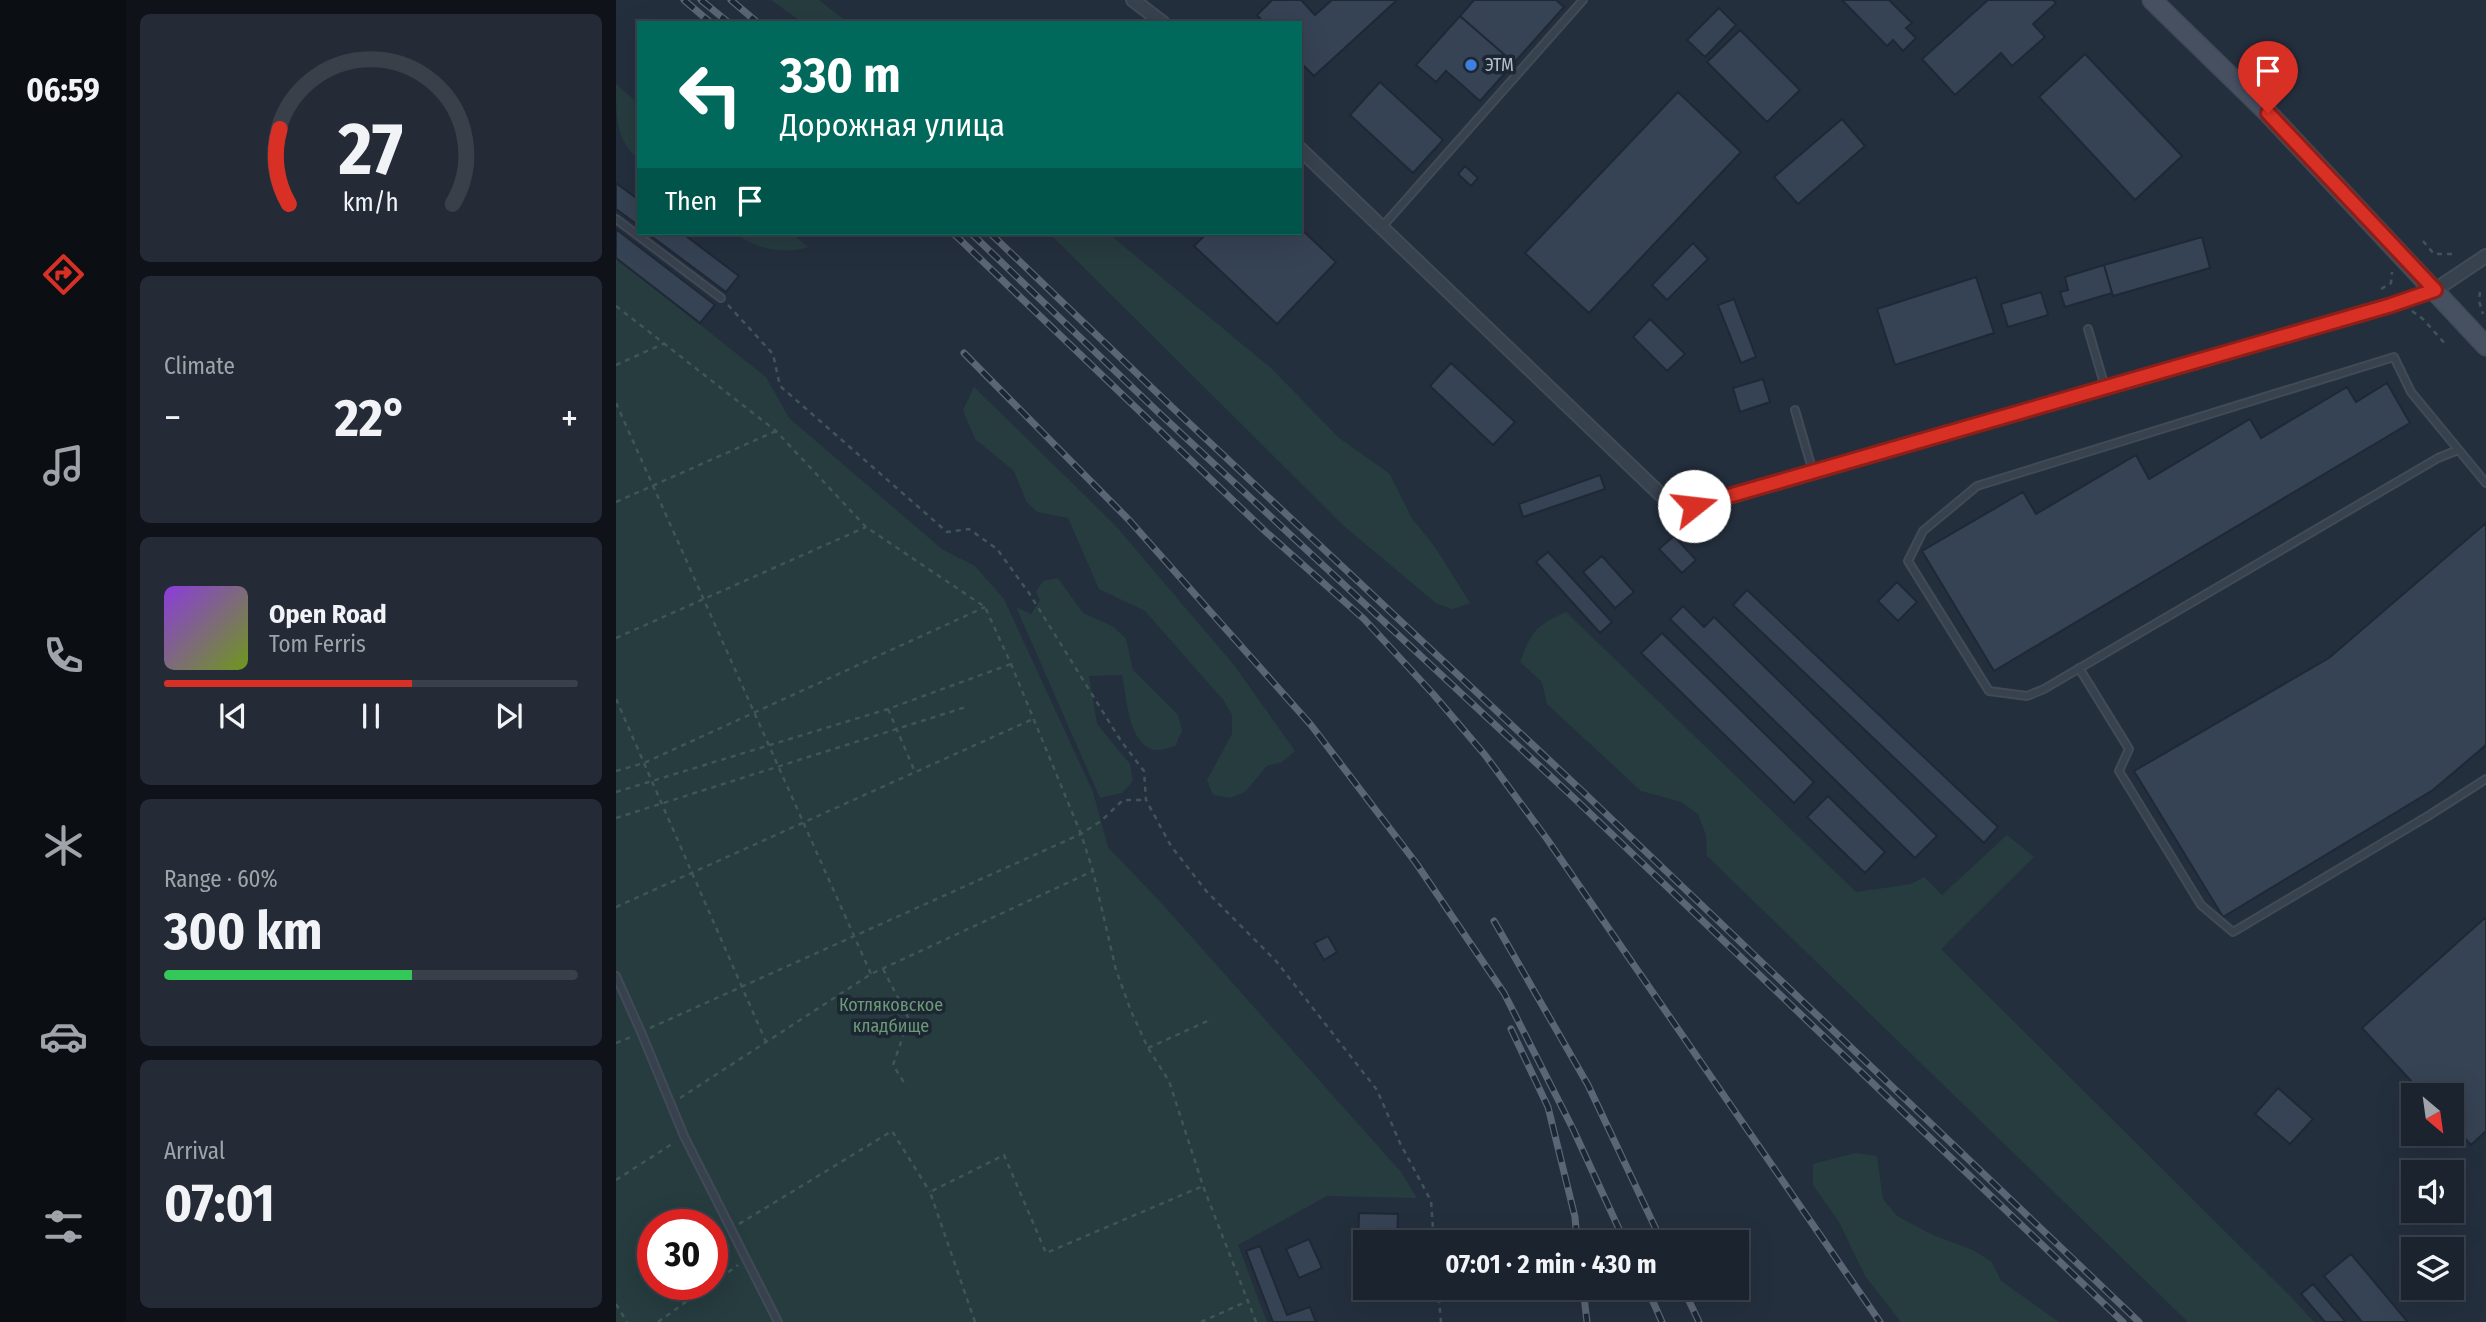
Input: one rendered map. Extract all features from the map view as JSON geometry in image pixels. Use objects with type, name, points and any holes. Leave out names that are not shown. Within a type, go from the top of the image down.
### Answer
[{"type":"main road","points":[[2152,0],[2268,113],[2486,346]]},
{"type":"street","points":[[1133,0],[1160,21]]},
{"type":"street","points":[[1302,151],[1660,494],[1694,506],[2388,306],[2435,290],[2486,256]]},
{"type":"lane","points":[[1382,227],[1583,0]]},
{"type":"lane","points":[[616,219],[637,235]]},
{"type":"lane","points":[[637,235],[721,298]]},
{"type":"lane","points":[[2088,329],[2105,388]]},
{"type":"lane","points":[[2458,450],[2438,458],[2044,690],[2027,696],[1989,691],[1908,561],[1923,531],[1977,486],[2394,357],[2411,392],[2486,483]]},
{"type":"lane","points":[[1795,410],[1813,472]]},
{"type":"lane","points":[[2080,668],[2129,748],[2119,771],[2201,905],[2233,932],[2486,779]]},
{"type":"lane","points":[[616,976],[684,1136],[778,1322]]},
{"type":"path","points":[[2423,241],[2434,254],[2457,254]]},
{"type":"path","points":[[2381,289],[2391,284],[2393,269]]},
{"type":"path","points":[[2480,292],[2479,301],[2483,314]]},
{"type":"path","points":[[721,298],[773,354],[780,386],[947,532],[968,529],[997,549],[1029,593],[1114,729],[1144,771],[1146,800],[1171,846],[1207,892],[1276,961],[1377,1090],[1400,1143],[1431,1201],[1433,1230]]},
{"type":"path","points":[[616,306],[775,431],[866,527],[985,607],[1081,834],[1093,871],[1116,970],[1148,1048],[1169,1081],[1203,1186],[1256,1322]]},
{"type":"path","points":[[2410,310],[2423,319],[2446,345]]},
{"type":"path","points":[[616,365],[665,343]]},
{"type":"path","points":[[616,402],[872,974]]},
{"type":"path","points":[[616,502],[775,431]]},
{"type":"path","points":[[616,638],[866,527]]},
{"type":"path","points":[[616,771],[644,763],[985,607]]},
{"type":"path","points":[[616,792],[888,709],[1011,664]]},
{"type":"path","points":[[616,699],[766,1042]]},
{"type":"path","points":[[616,818],[966,707]]},
{"type":"path","points":[[888,709],[915,772]]},
{"type":"path","points":[[616,907],[1033,719]]},
{"type":"path","points":[[616,1043],[1081,834],[1101,821],[1123,800],[1146,800]]},
{"type":"path","points":[[671,1104],[872,974],[1093,871]]},
{"type":"path","points":[[883,969],[909,1019],[893,1065],[905,1084]]},
{"type":"path","points":[[1148,1048],[1212,1019]]},
{"type":"path","points":[[731,1229],[892,1131],[930,1192],[975,1322]]},
{"type":"path","points":[[616,1180],[684,1136]]},
{"type":"path","points":[[930,1192],[1004,1154],[1046,1253],[1203,1186]]},
{"type":"path","points":[[728,1273],[747,1259]]},
{"type":"path","points":[[658,1322],[689,1300]]},
{"type":"path","points":[[1439,1300],[1441,1322]]},
{"type":"path","points":[[1201,1322],[1248,1301]]},
{"type":"path","points":[[616,1304],[627,1322]]},
{"type":"green space","points":[[771,0],[819,0],[845,21],[800,21]]},
{"type":"green space","points":[[616,84],[637,102],[637,157],[626,145],[617,117]]},
{"type":"green space","points":[[738,235],[793,235],[808,247],[770,249]]},
{"type":"green space","points":[[1051,235],[1110,235],[1272,369],[1339,438],[1390,474],[1411,517],[1435,547],[1470,603],[1453,609],[1437,604],[1344,526]]},
{"type":"green space","name":"Котляковское кладбище","points":[[616,258],[766,377],[789,418],[943,550],[975,566],[1004,599],[1093,792],[1108,847],[1401,1172],[1417,1198],[1327,1196],[1238,1245],[1267,1322],[616,1322]]},
{"type":"green space","points":[[974,387],[1115,525],[1234,665],[1295,751],[1282,762],[1267,766],[1245,792],[1230,798],[1213,795],[1207,780],[1232,734],[1232,715],[1224,701],[1145,611],[1099,589],[1068,518],[1037,512],[1026,501],[1014,471],[975,439],[963,410]]},
{"type":"green space","points":[[1058,578],[1083,613],[1114,627],[1126,639],[1133,670],[1178,715],[1182,731],[1175,746],[1158,750],[1148,747],[1140,741],[1135,732],[1122,675],[1089,676],[1097,724],[1130,764],[1133,781],[1122,793],[1100,798],[1016,607],[1031,614],[1040,600],[1036,592],[1043,581]]},
{"type":"green space","points":[[1566,612],[1856,892],[1911,884],[1924,877],[1942,895],[2007,835],[2034,857],[1941,949],[2314,1322],[2188,1322],[1707,856],[1706,835],[1698,814],[1681,802],[1641,791],[1547,704],[1542,682],[1520,662],[1536,631],[1547,621]]},
{"type":"green space","points":[[1855,1153],[1877,1156],[1883,1199],[1897,1216],[1933,1235],[1973,1250],[1992,1262],[2001,1281],[2059,1322],[1901,1322],[1865,1276],[1839,1222],[1813,1185],[1813,1164]]},
{"type":"building","points":[[1272,0],[1301,0],[1315,15],[1332,0],[1397,0],[1314,76],[1302,64],[1302,21],[1262,21],[1257,15]]},
{"type":"building","points":[[1474,0],[1556,0],[1564,7],[1514,63],[1460,16]]},
{"type":"building","points":[[1842,0],[1889,0],[1912,23],[1906,28],[1916,38],[1903,51],[1893,40],[1887,46]]},
{"type":"building","points":[[1988,0],[2053,0],[2056,3],[2033,24],[2045,37],[2012,66],[2001,53],[1955,95],[1922,59]]},
{"type":"building","points":[[1719,8],[1736,25],[1705,57],[1687,40]]},
{"type":"building","points":[[1460,16],[1514,63],[1480,101],[1446,71],[1436,82],[1416,65]]},
{"type":"building","points":[[1740,30],[1800,90],[1767,122],[1707,62]]},
{"type":"building","points":[[2085,54],[2182,156],[2135,200],[2039,97]]},
{"type":"building","points":[[1380,82],[1443,140],[1413,173],[1350,115]]},
{"type":"building","points":[[1678,92],[1741,152],[1589,313],[1525,253]]},
{"type":"building","points":[[1842,119],[1865,146],[1798,204],[1774,177]]},
{"type":"building","points":[[1465,166],[1478,178],[1471,186],[1458,174]]},
{"type":"building","points":[[616,183],[637,199],[637,225],[616,209]]},
{"type":"building","points":[[616,229],[715,305],[700,323],[616,258]]},
{"type":"building","points":[[1302,230],[1336,262],[1277,324],[1194,246],[1205,235],[1302,235]]},
{"type":"building","points":[[650,235],[685,235],[739,276],[726,292]]},
{"type":"building","points":[[2202,237],[2210,268],[2113,296],[2104,265]]},
{"type":"building","points":[[1693,243],[1708,259],[1667,300],[1652,285]]},
{"type":"building","points":[[2104,265],[2112,293],[2065,307],[2060,292],[2068,290],[2065,277]]},
{"type":"building","points":[[1976,277],[1994,333],[1895,365],[1877,309]]},
{"type":"building","points":[[2041,292],[2048,315],[2008,327],[2001,304]]},
{"type":"building","points":[[1734,299],[1756,357],[1741,363],[1718,305]]},
{"type":"building","points":[[1650,319],[1685,354],[1667,371],[1633,337]]},
{"type":"building","points":[[1451,363],[1515,422],[1493,445],[1430,386]]},
{"type":"building","points":[[1763,379],[1770,402],[1740,412],[1733,388]]},
{"type":"building","points":[[2387,383],[2410,423],[1994,671],[1922,551],[2023,492],[2036,514],[2136,455],[2149,479],[2250,419],[2261,438],[2347,387],[2356,402]]},
{"type":"building","points":[[1600,475],[1605,489],[1523,517],[1519,504]]},
{"type":"building","points":[[2486,523],[2486,745],[2433,790],[2223,917],[2134,771],[2329,658]]},
{"type":"building","points":[[1674,536],[1696,560],[1682,573],[1659,549]]},
{"type":"building","points":[[1548,552],[1612,622],[1600,633],[1536,562]]},
{"type":"building","points":[[1602,556],[1634,592],[1615,608],[1583,572]]},
{"type":"building","points":[[1897,582],[1917,602],[1898,621],[1878,601]]},
{"type":"building","points":[[1747,590],[1998,827],[1984,843],[1733,605]]},
{"type":"building","points":[[1683,606],[1704,627],[1714,617],[1937,836],[1915,858],[1670,619]]},
{"type":"building","points":[[1662,633],[1814,782],[1794,803],[1641,653]]},
{"type":"building","points":[[1828,796],[1885,852],[1865,873],[1807,817]]},
{"type":"building","points":[[2486,917],[2486,1131],[2471,1145],[2464,1137],[2464,1083],[2413,1083],[2362,1028]]},
{"type":"building","points":[[1328,936],[1337,952],[1324,960],[1314,943]]},
{"type":"building","points":[[2278,1088],[2313,1119],[2290,1144],[2255,1114]]},
{"type":"building","points":[[1359,1213],[1398,1214],[1397,1230],[1359,1230]]},
{"type":"building","points":[[1309,1239],[1322,1268],[1299,1278],[1286,1249]]},
{"type":"building","points":[[1260,1246],[1287,1315],[1310,1307],[1316,1322],[1273,1322],[1246,1251]]},
{"type":"building","points":[[2351,1254],[2407,1321],[2362,1322],[2324,1276]]},
{"type":"building","points":[[2313,1284],[2346,1322],[2325,1322],[2301,1294]]},
{"type":"railway","points":[[684,0],[709,21]]},
{"type":"railway","points":[[701,0],[727,21]]},
{"type":"railway","points":[[731,0],[756,21]]},
{"type":"railway","points":[[955,235],[1266,532],[1364,619],[1434,695],[1485,755],[1547,839],[1880,1322]]},
{"type":"railway","points":[[973,235],[1158,412],[1575,799],[2123,1322]]},
{"type":"railway","points":[[992,235],[1581,790],[2139,1322]]},
{"type":"railway","points":[[964,353],[1129,520],[1311,725],[1416,863],[1504,993],[1573,1129],[1619,1230]]},
{"type":"railway","points":[[1494,921],[1588,1085],[1656,1230]]},
{"type":"railway","points":[[1511,1029],[1548,1107],[1576,1230]]},
{"type":"railway","points":[[1584,1300],[1587,1322]]},
{"type":"railway","points":[[1652,1300],[1662,1322]]},
{"type":"railway","points":[[1689,1300],[1699,1322]]},
{"type":"place","name":"ЭТМ","points":[[1471,65]]},
{"type":"route","points":[[1694,506],[2388,306],[2435,290],[2268,113]]}]
